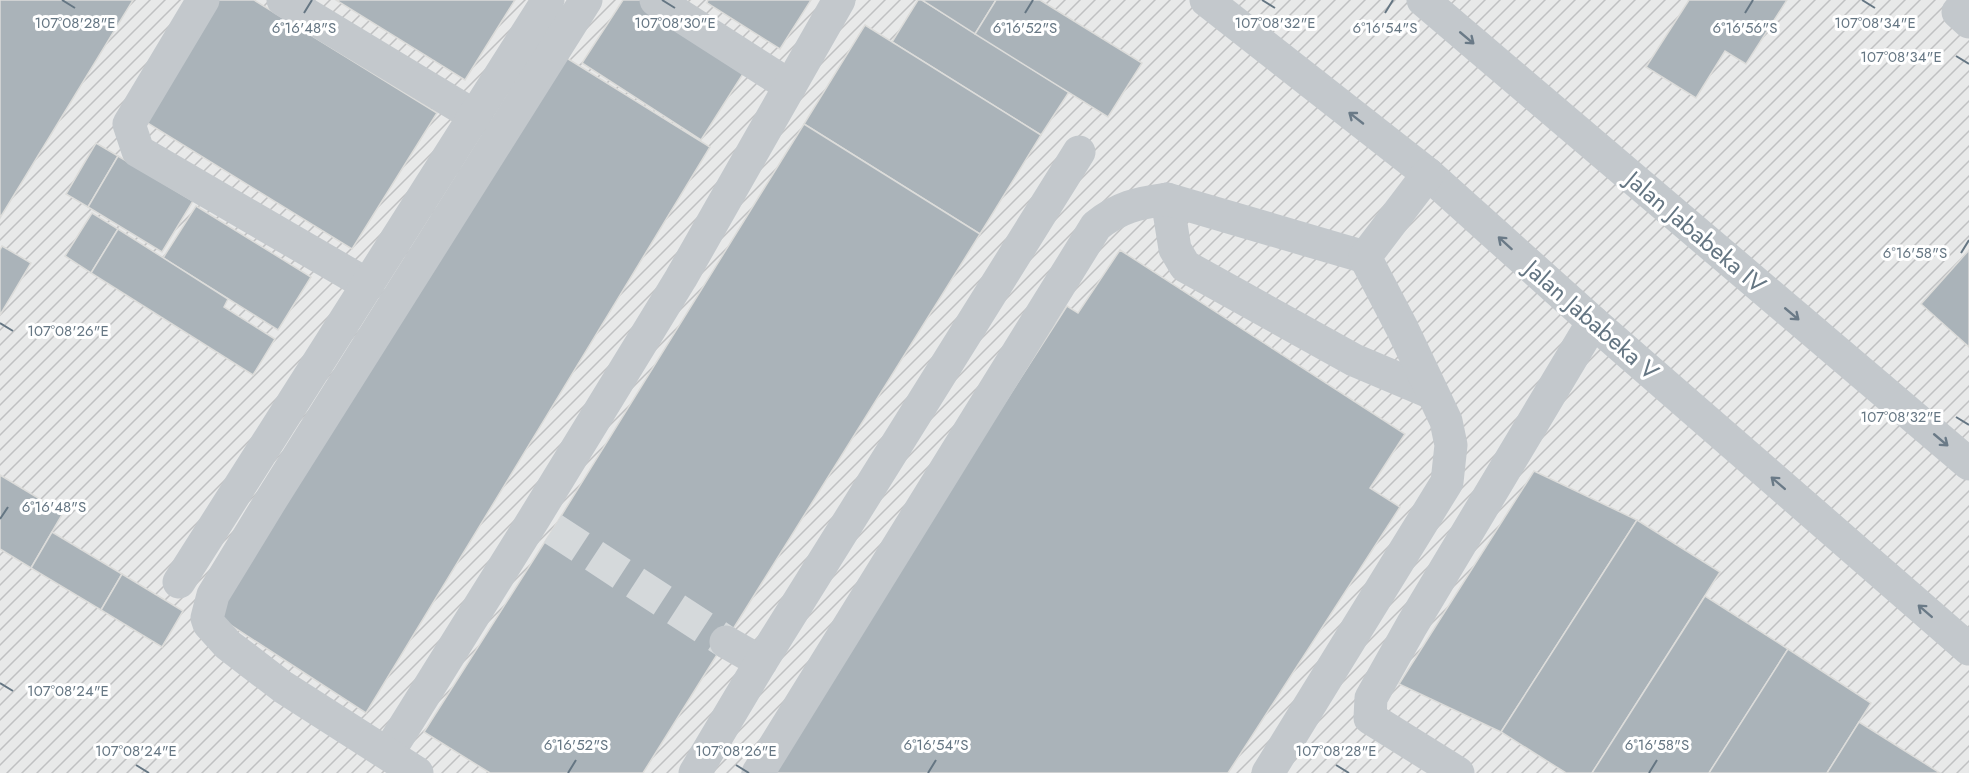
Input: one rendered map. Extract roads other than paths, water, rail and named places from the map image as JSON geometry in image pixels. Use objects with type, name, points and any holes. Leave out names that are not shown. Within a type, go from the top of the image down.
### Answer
[{"type":"street","points":[[203,0],[129,124],[138,151],[368,285]]},
{"type":"street","points":[[283,0],[475,116]]},
{"type":"street","points":[[179,582],[548,0]]},
{"type":"street","points":[[417,773],[283,687],[228,645],[209,624],[207,618],[213,595],[289,471],[586,0]]},
{"type":"street","points":[[656,0],[790,86]]},
{"type":"street","points":[[388,753],[544,523],[839,0]]},
{"type":"street","name":"Jalan Jababeka V","points":[[1206,0],[1428,174],[1593,322],[1969,649]]},
{"type":"street","name":"Jalan Jababeka IV","points":[[1423,0],[1969,464]]},
{"type":"street","points":[[695,773],[761,662],[1079,152]]},
{"type":"street","points":[[1365,257],[1428,174]]},
{"type":"street","points":[[1167,199],[1175,249],[1185,266],[1354,360],[1431,393]]},
{"type":"street","points":[[758,773],[1096,226],[1110,214],[1134,204],[1167,199],[1365,257],[1446,421],[1451,445],[1447,482],[1268,773]]},
{"type":"street","points":[[1458,773],[1370,718],[1371,698],[1412,625],[1593,322]]},
{"type":"street","points":[[726,642],[761,662]]},
{"type":"tunnel","points":[[553,529],[726,642]]}]
